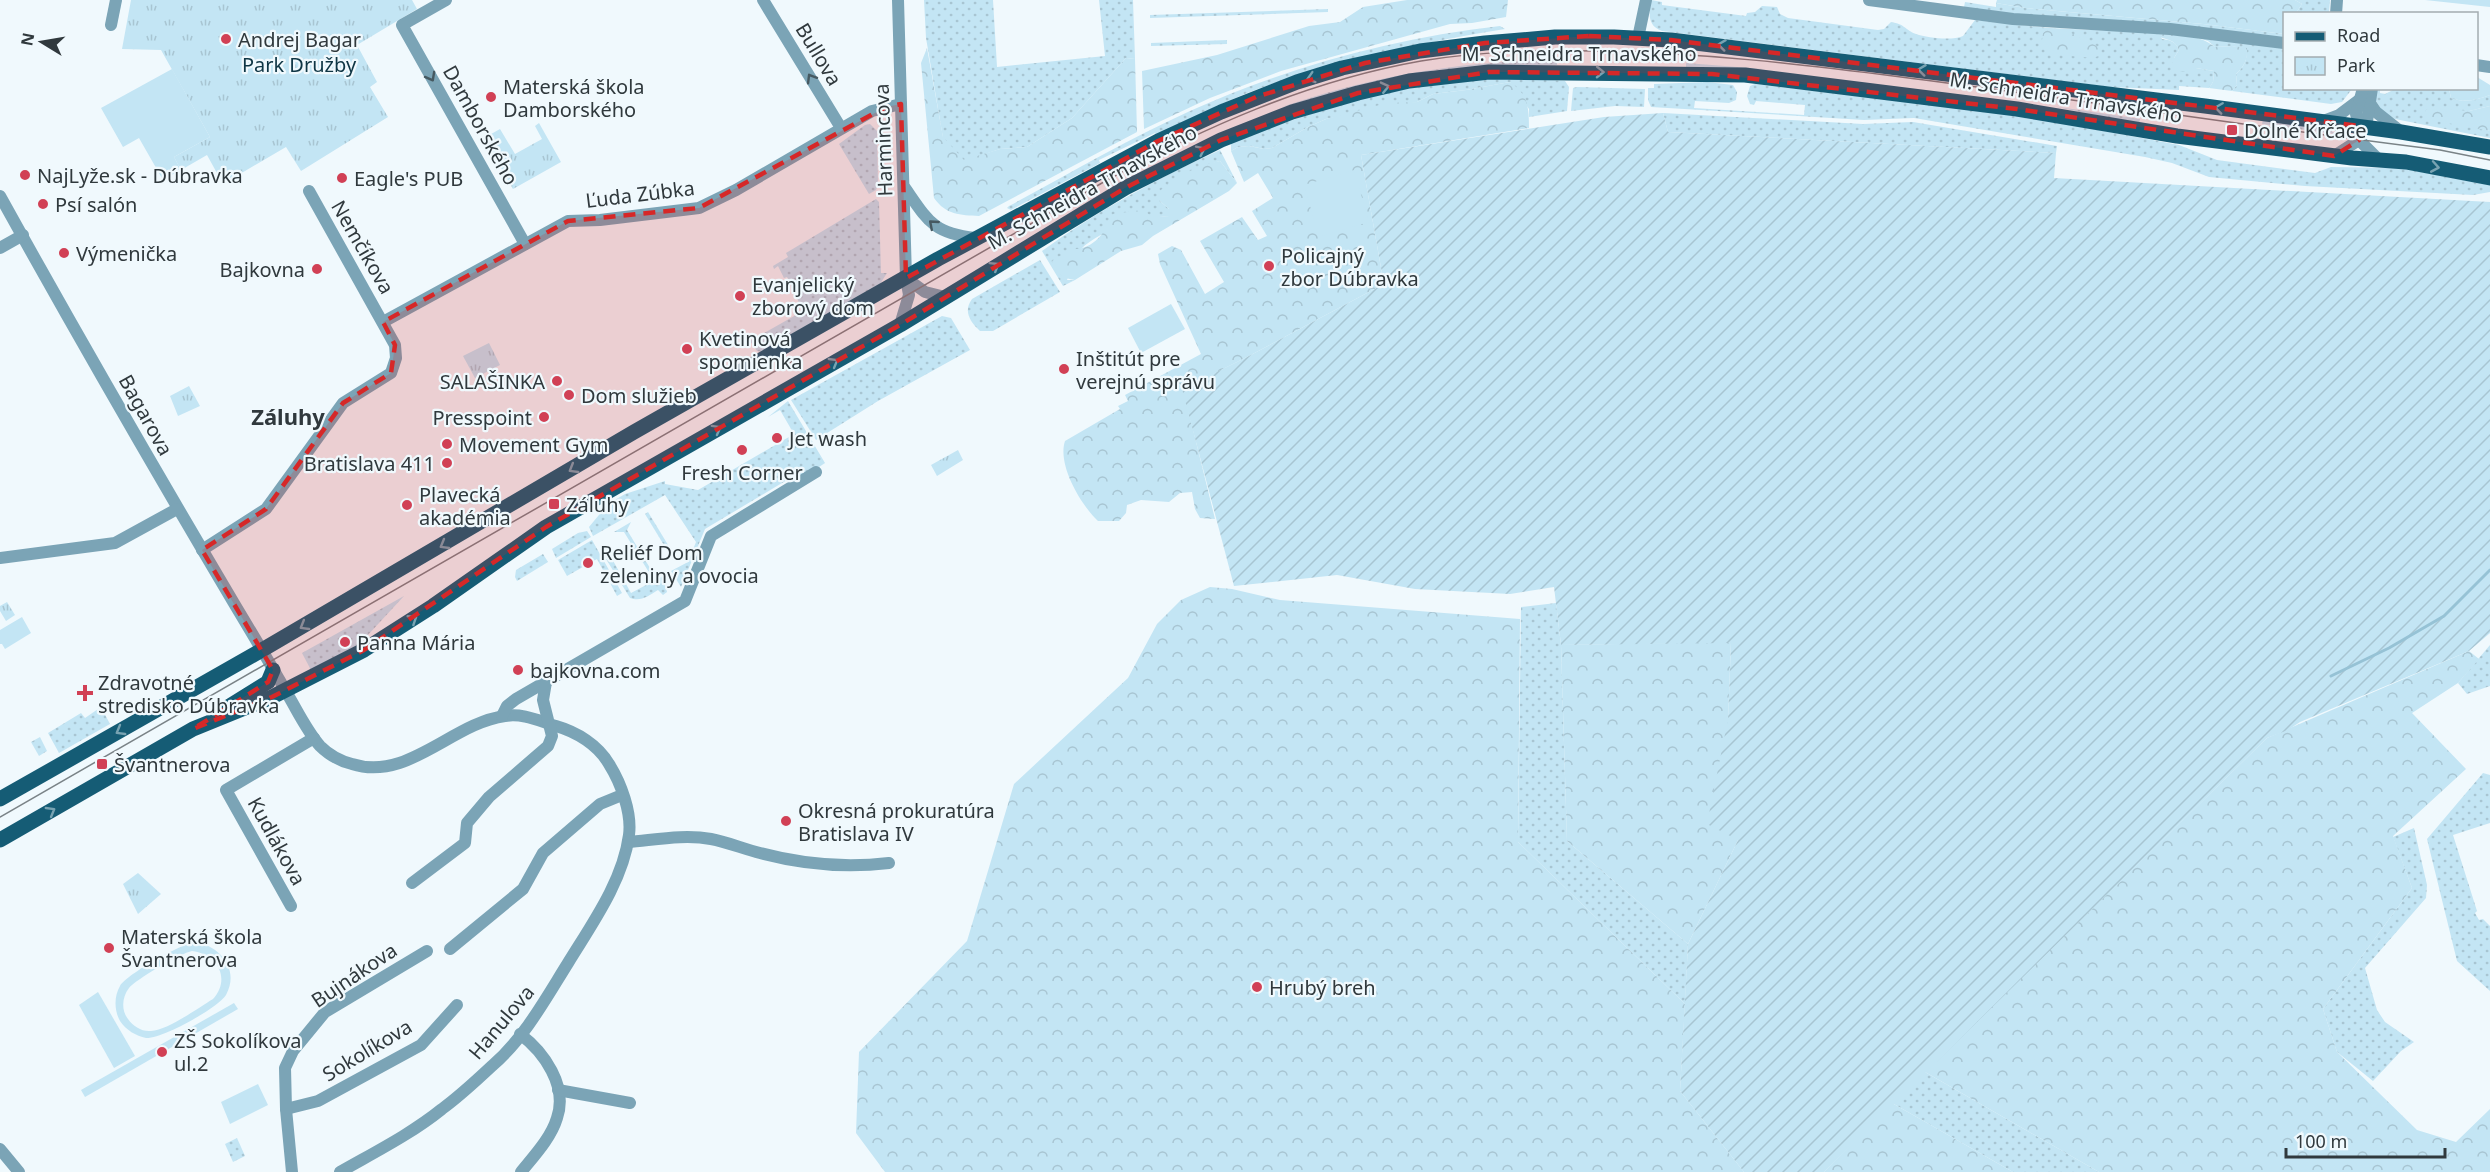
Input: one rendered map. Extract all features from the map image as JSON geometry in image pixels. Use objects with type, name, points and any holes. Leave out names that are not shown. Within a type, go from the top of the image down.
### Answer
[{"type":"main road","name":"M. Schneidra Trnavského","points":[[0,799],[262,651],[634,432],[975,238],[1158,141],[1238,104],[1308,79],[1388,57],[1454,46],[1556,37],[1638,38],[1803,55],[2321,122],[2360,133],[2401,132],[2490,147]]},
{"type":"main road","name":"M. Schneidra Trnavského","points":[[0,840],[193,729],[286,691],[364,650],[434,606],[546,527],[900,324],[1089,209],[1168,165],[1221,140],[1293,112],[1349,95],[1409,81],[1458,74],[1552,71],[1745,75],[2017,109],[2176,136],[2430,166],[2490,178]]},
{"type":"main road","points":[[193,729],[268,682],[273,670]]},
{"type":"street","points":[[111,25],[116,0]]},
{"type":"street","name":"Damborského","points":[[446,0],[402,26],[525,244]]},
{"type":"street","name":"Bullova","points":[[763,0],[841,129]]},
{"type":"street","name":"Harmincova","points":[[898,0],[906,278],[909,295],[900,324]]},
{"type":"street","points":[[1638,38],[1646,0]]},
{"type":"street","points":[[1869,0],[2013,19],[2170,29],[2283,43]]},
{"type":"street","points":[[2321,122],[2339,115],[2365,97]]},
{"type":"street","points":[[2365,97],[2376,112],[2401,132]]},
{"type":"street","points":[[2334,156],[2360,133],[2367,121],[2365,97]]},
{"type":"street","name":"Ľuda Zúbka","points":[[383,322],[568,221],[600,220],[699,208],[736,190],[872,111],[901,104]]},
{"type":"street","points":[[2360,133],[2379,160]]},
{"type":"street","points":[[904,188],[926,217],[940,230],[952,235],[975,238]]},
{"type":"street","name":"Nemčíkova","points":[[202,550],[266,509],[343,403],[392,373],[396,358],[395,345],[309,192]]},
{"type":"street","name":"Bagarova","points":[[0,196],[177,509],[273,670]]},
{"type":"street","points":[[0,248],[23,235]]},
{"type":"street","points":[[906,278],[925,292],[945,297]]},
{"type":"street","name":"Hanulova","points":[[502,716],[507,706],[516,699],[685,601],[711,536],[816,472]]},
{"type":"street","points":[[0,558],[115,543],[177,509]]},
{"type":"street","name":"Hanulova","points":[[273,670],[314,738],[327,752],[359,766],[388,767],[413,758],[453,735],[502,716],[528,717],[574,732],[595,747],[607,760],[622,795],[630,824],[628,842],[619,872],[596,915],[548,997],[497,1062],[443,1109],[340,1172]]},
{"type":"street","points":[[412,883],[465,843],[467,823],[489,797],[548,746],[552,736],[543,700],[546,682]]},
{"type":"street","name":"Kudlákova","points":[[291,906],[226,790],[314,738]]},
{"type":"street","points":[[450,949],[523,889],[543,853],[600,804],[622,795]]},
{"type":"street","points":[[628,842],[694,837],[712,839],[762,854],[798,860],[844,866],[889,863]]},
{"type":"street","name":"Bujnákova","points":[[292,1172],[285,1068],[292,1051],[325,1012],[427,951]]},
{"type":"street","name":"Sokolíkova","points":[[286,1109],[318,1101],[421,1045],[457,1005]]},
{"type":"street","points":[[520,1034],[546,1061],[558,1090],[559,1111],[556,1122],[521,1172]]},
{"type":"street","points":[[558,1090],[630,1103]]},
{"type":"street","points":[[0,1149],[19,1172]]},
{"type":"highlighted area","points":[[1589,36],[1671,40],[2360,126],[2359,140],[2334,156],[2017,109],[1712,74],[1489,72],[1358,93],[1221,140],[1125,188],[900,325],[546,527],[364,650],[272,697],[193,729],[268,682],[273,670],[202,550],[266,509],[343,403],[391,373],[395,345],[383,322],[568,221],[699,208],[886,107],[901,104],[906,278],[1158,141],[1256,97],[1365,63],[1485,43]]},
{"type":"green space","name":"Park Družby","points":[[131,0],[412,0],[417,9],[357,45],[377,82],[370,87],[388,117],[301,171],[286,147],[223,184],[207,155],[181,170],[174,157],[210,137],[161,50],[122,49]]},
{"type":"green space","points":[[924,0],[993,0],[997,67],[1105,56],[1099,0],[1133,0],[1135,59],[1126,58],[1072,118],[1027,147],[1000,149],[964,161],[943,138],[926,38]]},
{"type":"green space","points":[[1407,0],[1508,0],[1506,17],[1450,24],[1281,71],[1210,98],[1144,129],[1142,71],[1217,55],[1309,26],[1340,22],[1363,7]]},
{"type":"green space","points":[[1651,0],[1662,2],[1662,5],[1746,16],[1747,13],[1755,12],[1762,6],[1777,7],[1780,14],[1788,18],[1878,30],[1884,29],[1891,22],[1916,34],[1940,38],[1963,36],[1975,20],[2049,28],[2158,33],[2162,39],[2173,42],[2178,47],[2179,50],[2174,58],[2196,68],[2214,71],[2213,82],[2209,88],[2179,86],[2179,90],[2111,87],[1662,31],[1651,22]]},
{"type":"green space","points":[[1997,0],[2295,0],[2302,4],[2297,12],[2283,12],[2283,34],[2203,24],[2025,8],[1996,3]]},
{"type":"green space","points":[[2295,0],[2330,0],[2329,12],[2297,12],[2302,4]]},
{"type":"green space","points":[[2425,0],[2490,0],[2490,7]]},
{"type":"green space","points":[[1965,2],[1996,7],[1996,3],[2025,8],[2203,24],[2283,34],[2283,38],[2011,14],[1964,7]]},
{"type":"green space","points":[[1328,9],[1328,12],[1150,18],[1150,15]]},
{"type":"green space","points":[[1500,26],[1505,29],[1390,51],[1262,87],[1156,135],[1155,133],[1099,160],[1100,163],[1011,210],[1007,208],[1167,122],[1227,95],[1342,56],[1420,38]]},
{"type":"green space","points":[[2049,28],[2067,31],[2097,46],[2101,55],[2093,58],[2049,54],[2041,47],[2043,33]]},
{"type":"green space","points":[[2158,33],[2195,37],[2215,47],[2247,48],[2245,62],[2236,74],[2237,85],[2232,91],[2209,88],[2213,82],[2214,71],[2196,68],[2195,73],[2178,71],[2172,66],[2179,50],[2177,46],[2157,36]]},
{"type":"green space","points":[[2189,35],[2283,47],[2283,90],[2351,90],[2342,102],[2331,104],[2232,91],[2237,85],[2236,74],[2246,59],[2246,49],[2232,46],[2215,47],[2208,41]]},
{"type":"green space","points":[[1227,40],[1227,44],[1151,46],[1151,43]]},
{"type":"green space","points":[[927,48],[943,137],[964,160],[1000,149],[1027,147],[1072,118],[1126,58],[1135,59],[1137,132],[979,216],[949,211],[934,198],[921,63]]},
{"type":"green space","points":[[1557,60],[1557,65],[1507,65],[1434,70],[1282,107],[1350,87],[1418,72],[1487,63]]},
{"type":"green space","points":[[1686,63],[1763,69],[1686,67]]},
{"type":"green space","points":[[172,69],[210,137],[174,157],[181,170],[163,180],[139,138],[123,147],[101,108]]},
{"type":"green space","points":[[1509,78],[1565,81],[1569,87],[1567,111],[1529,117],[1529,109],[1510,82],[1433,94],[1417,102],[1326,119],[1272,148],[1250,146],[1238,147],[1231,151],[1231,143],[1351,102],[1436,83]]},
{"type":"green space","points":[[2478,78],[2490,85],[2490,95],[2470,100],[2451,98],[2449,90],[2478,90]]},
{"type":"green space","points":[[1510,82],[1521,91],[1524,97],[1529,114],[1529,128],[1361,155],[1383,279],[1382,285],[1183,389],[1215,519],[1200,518],[1195,509],[1192,492],[1180,493],[1169,502],[1141,500],[1127,505],[1126,513],[1119,521],[1098,521],[1078,495],[1067,473],[1063,451],[1065,441],[1120,409],[1118,406],[1128,401],[1125,395],[1201,354],[1160,264],[1158,254],[1172,246],[1181,250],[1205,294],[1224,282],[1200,241],[1242,217],[1258,240],[1267,236],[1252,211],[1273,198],[1258,173],[1244,182],[1231,151],[1238,147],[1249,146],[1272,148],[1326,119],[1387,103],[1417,102],[1433,94]]},
{"type":"green space","points":[[1707,82],[1733,85],[1737,92],[1736,100],[1729,103],[1695,101],[1694,108],[1804,115],[1805,105],[1756,101],[1754,105],[1750,104],[1747,96],[1750,86],[1755,84],[2030,117],[2179,145],[2217,160],[2315,173],[2331,167],[2400,168],[2490,185],[2490,192],[2473,195],[2305,186],[2209,177],[2172,163],[2145,157],[1914,118],[1864,120],[1651,107],[1648,100],[1648,88],[1654,88],[1654,84]]},
{"type":"green space","points":[[1573,88],[1645,89],[1644,107],[1615,106],[1571,111]]},
{"type":"green space","points":[[2375,90],[2380,90],[2380,93],[2385,94],[2393,90],[2449,90],[2451,98],[2466,101],[2490,95],[2490,106],[2469,111],[2478,128],[2490,131],[2490,138],[2395,119],[2382,111],[2376,101]]},
{"type":"green space","points":[[2052,106],[2140,119],[2139,124]]},
{"type":"green space","points":[[2490,106],[2490,131],[2431,120],[2425,111],[2430,107],[2469,111]]},
{"type":"green space","points":[[1663,113],[1863,124],[1913,122],[2057,146],[2056,153],[1668,132]]},
{"type":"green space","points":[[1663,113],[1668,132],[2056,153],[2054,178],[2490,202],[2490,633],[2469,651],[2267,738],[1824,1172],[1744,1172],[1680,1091],[1688,944],[1738,840],[1707,824],[1728,719],[1731,643],[1561,645],[1554,587],[1510,594],[1415,589],[1337,575],[1234,586],[1182,389],[1382,285],[1383,279],[1361,155],[1604,117]]},
{"type":"green space","points":[[2263,120],[2330,130],[2336,134],[2262,124]]},
{"type":"green space","points":[[539,123],[561,162],[513,189],[484,138],[500,129],[515,154],[542,139],[535,126]]},
{"type":"green space","points":[[870,124],[877,131],[878,185],[876,190],[869,194],[839,144],[865,125]]},
{"type":"green space","points":[[1220,150],[1237,183],[1220,161],[1194,172],[1160,201],[1169,209],[1169,216],[1146,219],[1122,226],[1090,242],[1079,252],[1067,280],[1075,280],[1063,286],[1042,251],[1084,222],[1128,196]]},
{"type":"green space","points":[[1220,161],[1237,183],[1229,191],[1153,236],[1142,245],[1121,251],[1075,280],[1060,274],[1052,261],[1060,256],[1068,255],[1070,249],[1078,249],[1091,244],[1102,234],[1113,214],[1142,210],[1153,217],[1169,216],[1169,209],[1160,201],[1158,193],[1187,172]]},
{"type":"green space","points":[[1354,170],[1369,222],[1319,237],[1304,185]]},
{"type":"green space","points":[[876,199],[879,202],[881,273],[887,273],[880,284],[763,352],[757,351],[750,341],[803,311],[787,277],[784,278],[778,266],[774,269],[773,266],[788,257],[786,253]]},
{"type":"green space","points":[[1040,260],[1060,292],[993,331],[980,331],[973,324],[968,312],[972,299]]},
{"type":"green space","points":[[1171,304],[1185,329],[1141,353],[1128,328]]},
{"type":"green space","points":[[942,316],[951,318],[970,350],[878,401],[816,440],[791,400]]},
{"type":"green space","points":[[489,343],[500,365],[475,378],[463,356]]},
{"type":"green space","points":[[189,386],[200,406],[178,416],[170,396]]},
{"type":"green space","points":[[788,401],[825,463],[798,481],[792,477],[705,529],[681,587],[671,571],[688,562],[696,542],[665,495],[593,536],[589,527],[608,504],[625,494],[665,481],[665,484],[698,490],[794,434],[780,410],[768,417]]},
{"type":"green space","points":[[958,450],[963,460],[937,476],[931,465]]},
{"type":"green space","points":[[648,512],[676,558],[673,560],[645,514]]},
{"type":"green space","points":[[631,522],[627,530],[653,573],[650,574],[624,532],[614,532]]},
{"type":"green space","points":[[587,531],[591,537],[556,558],[552,549],[578,533]]},
{"type":"green space","points":[[592,540],[622,593],[617,596],[597,559],[567,576],[558,560]]},
{"type":"green space","points":[[543,554],[548,562],[517,581],[516,570]]},
{"type":"green space","points":[[611,557],[631,593],[663,576],[667,592],[663,595],[658,590],[641,599],[630,598],[606,559]]},
{"type":"green space","points":[[1210,587],[1232,589],[1280,600],[1520,619],[1518,842],[1685,1004],[1680,1091],[1744,1172],[885,1172],[856,1133],[859,1052],[967,941],[1014,784],[1128,678],[1157,624],[1181,600]]},
{"type":"green space","points":[[404,596],[355,649],[312,672],[302,653]]},
{"type":"green space","points":[[7,602],[15,615],[6,621],[0,611],[0,606]]},
{"type":"green space","points":[[1556,603],[1561,645],[1567,841],[1688,944],[1685,1004],[1518,842],[1521,607]]},
{"type":"green space","points":[[22,617],[31,633],[5,649],[0,644],[0,630]]},
{"type":"green space","points":[[1731,642],[1728,719],[1738,840],[1688,944],[1567,841],[1561,645]]},
{"type":"green space","points":[[2490,645],[2490,686],[2467,694],[2458,683]]},
{"type":"green space","points":[[2469,651],[2479,659],[2458,683],[2412,713],[2466,769],[2393,836],[2412,888],[2323,1009],[2337,1052],[2417,1130],[2456,1142],[2490,1109],[2490,1172],[2099,1172],[1925,1072],[2267,738]]},
{"type":"green space","points":[[101,707],[110,724],[59,753],[48,733],[81,713],[85,718]]},
{"type":"green space","points":[[40,737],[47,751],[39,756],[31,742]]},
{"type":"green space","points":[[2483,773],[2490,775],[2490,823],[2453,835],[2477,911],[2475,913],[2479,920],[2483,919],[2490,926],[2490,991],[2457,961],[2427,839]]},
{"type":"green space","points":[[2414,828],[2427,885],[2426,898],[2365,968],[2377,1010],[2385,1022],[2414,1042],[2401,1051],[2373,1081],[2337,1052],[2323,1009],[2412,888],[2393,837]]},
{"type":"green space","points":[[138,873],[161,894],[138,914],[123,884]]},
{"type":"green space","points":[[195,942],[204,944],[225,960],[231,976],[226,995],[201,1015],[164,1034],[146,1038],[132,1032],[120,1021],[117,1012],[116,999],[120,986],[143,967]],"holes":[[[192,951],[201,953],[215,962],[221,976],[221,983],[213,999],[158,1030],[144,1031],[132,1024],[123,1008],[125,995],[129,988],[149,973],[178,957]]]},
{"type":"green space","points":[[98,992],[135,1056],[114,1068],[79,1005]]},
{"type":"green space","points":[[234,1003],[238,1009],[85,1097],[81,1090]]},
{"type":"green space","points":[[1925,1072],[2099,1172],[2013,1172],[1892,1103]]},
{"type":"green space","points":[[258,1084],[268,1105],[230,1124],[221,1102]]},
{"type":"green space","points":[[1892,1103],[2013,1172],[1824,1172]]},
{"type":"green space","points":[[237,1138],[245,1156],[233,1162],[225,1144]]},
{"type":"waterway","points":[[2331,676],[2389,648],[2444,616],[2490,570]]},
{"type":"tram line","points":[[0,817],[1102,183],[1217,126],[1257,109],[1337,81],[1421,61],[1510,52],[1600,51],[1714,57],[1968,86],[2440,150],[2490,160]]},
{"type":"place","name":"Andrej Bagar","points":[[226,39]]},
{"type":"place","name":"Materská škola Damborského","points":[[491,97]]},
{"type":"place","name":"Dolné Krčace","points":[[2232,130]]},
{"type":"place","name":"NajLyže.sk - Dúbravka","points":[[25,175]]},
{"type":"place","name":"Eagle's PUB","points":[[342,178]]},
{"type":"place","name":"Psí salón","points":[[43,204]]},
{"type":"place","name":"Výmenička","points":[[64,253]]},
{"type":"place","name":"Policajný zbor Dúbravka","points":[[1269,266]]},
{"type":"place","name":"Bajkovna","points":[[317,269]]},
{"type":"place","name":"Evanjelický zborový dom","points":[[740,296]]},
{"type":"place","name":"Kvetinová spomienka","points":[[687,349]]},
{"type":"place","name":"Inštitút pre verejnú správu","points":[[1064,369]]},
{"type":"place","name":"SALAŠINKA","points":[[557,381]]},
{"type":"place","name":"Dom služieb","points":[[569,395]]},
{"type":"place","name":"Presspoint","points":[[544,417]]},
{"type":"place","name":"Jet wash","points":[[777,438]]},
{"type":"place","name":"Movement Gym","points":[[447,444]]},
{"type":"place","name":"Fresh Corner","points":[[742,450]]},
{"type":"place","name":"Bratislava 411","points":[[447,463]]},
{"type":"place","name":"Záluhy","points":[[554,504]]},
{"type":"place","name":"Plavecká akadémia","points":[[407,505]]},
{"type":"place","name":"Reliéf Dom zeleniny a ovocia","points":[[588,563]]},
{"type":"place","name":"Panna Mária","points":[[345,642]]},
{"type":"place","name":"bajkovna.com","points":[[518,670]]},
{"type":"place","name":"Zdravotné stredisko Dúbravka","points":[[85,693]]},
{"type":"place","name":"Švantnerova","points":[[102,764]]},
{"type":"place","name":"Okresná prokuratúra Bratislava IV","points":[[786,821]]},
{"type":"place","name":"Materská škola Švantnerova","points":[[109,948]]},
{"type":"place","name":"Hrubý breh","points":[[1257,987]]},
{"type":"place","name":"ZŠ Sokolíkova ul.2","points":[[162,1052]]},
{"type":"district","name":"Záluhy","points":[[288,416]]}]
